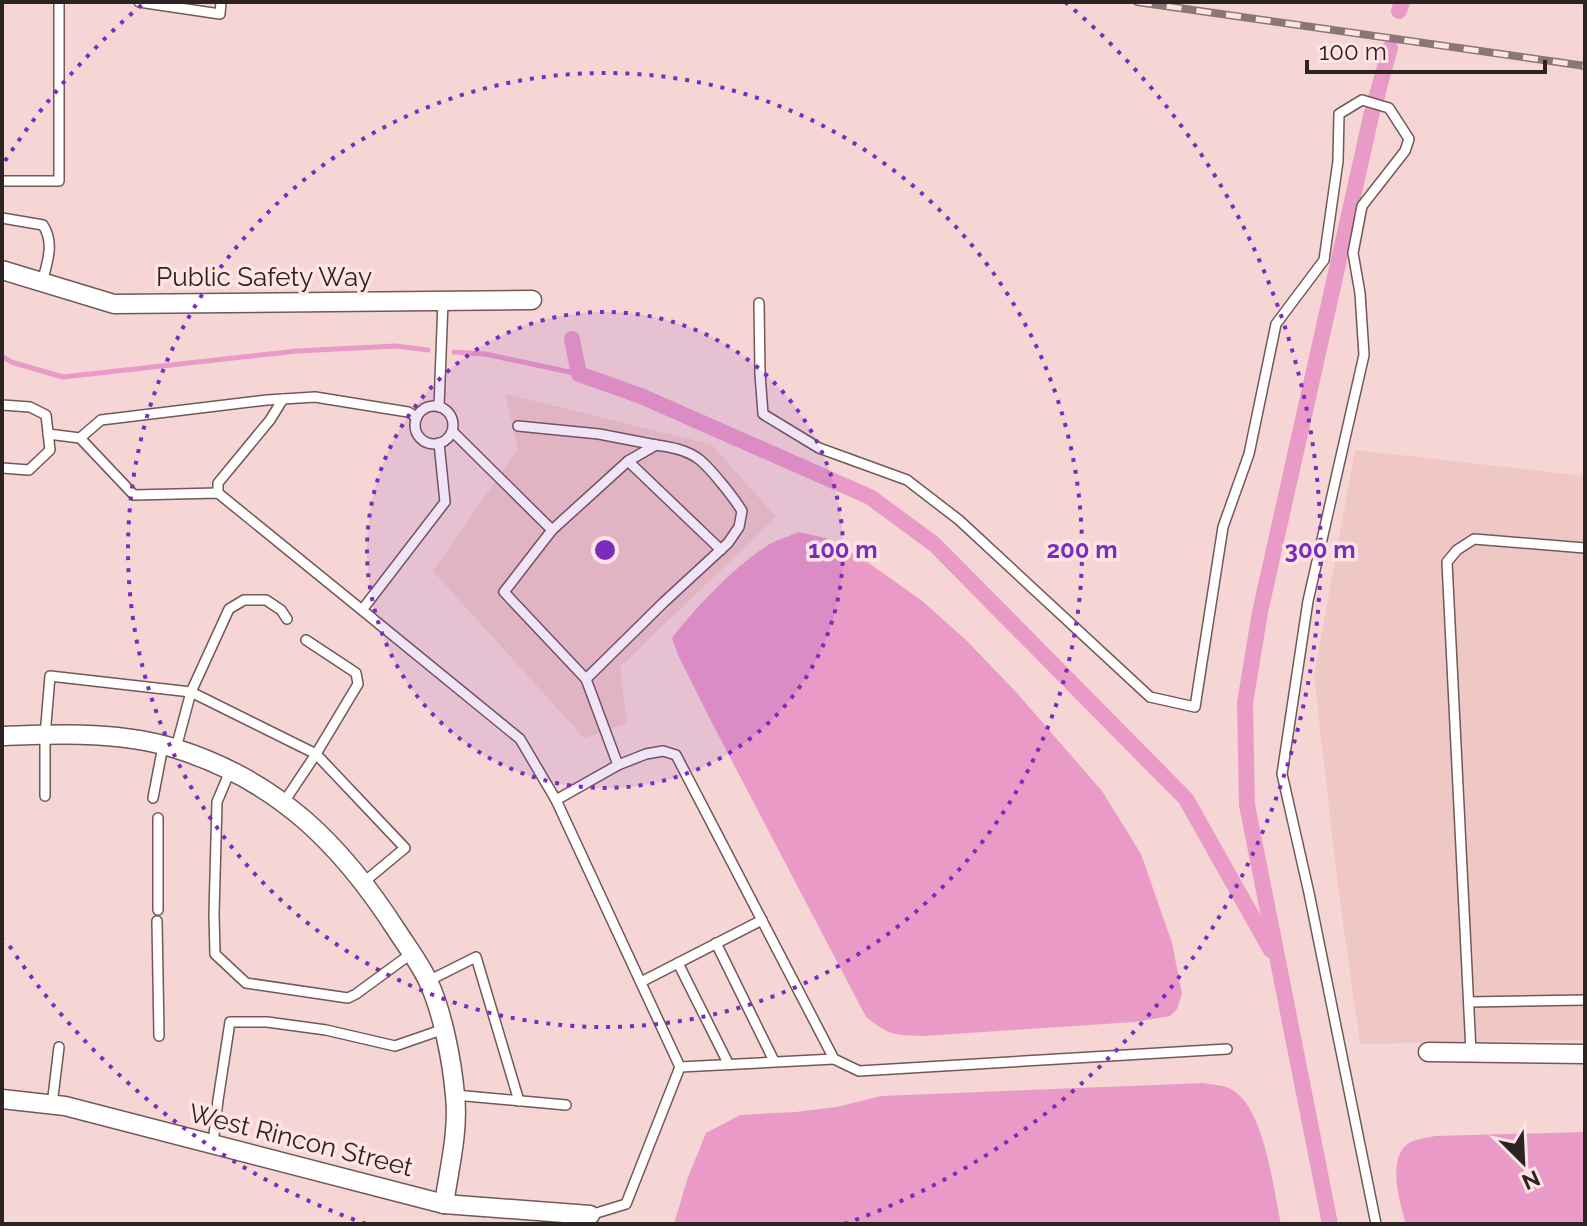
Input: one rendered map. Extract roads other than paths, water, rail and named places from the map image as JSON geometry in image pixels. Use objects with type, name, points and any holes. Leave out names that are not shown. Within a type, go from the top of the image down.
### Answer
[{"type":"street","name":"Public Safety Way","points":[[2,270],[114,304],[532,300]]},
{"type":"street","points":[[2,736],[101,736],[170,747],[258,785],[304,818],[364,882],[428,981],[444,1029],[455,1095],[456,1119],[444,1204]]},
{"type":"street","points":[[1428,1052],[1585,1054]]},
{"type":"street","name":"West Rincon Street","points":[[2,1099],[65,1106],[444,1204],[590,1215]]},
{"type":"lane","points":[[2,181],[59,181],[59,2]]},
{"type":"lane","points":[[139,2],[220,14],[221,2]]},
{"type":"lane","points":[[759,303],[763,414],[819,448],[907,480],[959,520],[1150,697],[1195,707],[1223,527],[1249,454],[1276,324],[1324,260],[1338,161],[1339,114],[1362,100],[1389,108],[1409,139],[1405,151],[1362,206],[1353,253],[1360,293],[1364,355],[1308,601],[1282,774],[1376,1224]]},
{"type":"lane","points":[[2,218],[43,225],[49,234],[50,244],[42,283]]},
{"type":"lane","points":[[439,407],[443,301]]},
{"type":"lane","points":[[80,438],[101,420],[315,397],[408,412],[417,417]]},
{"type":"lane","points":[[218,493],[218,483],[270,420],[283,399]]},
{"type":"lane","points":[[2,405],[30,407],[46,415],[50,450],[29,470],[2,468]]},
{"type":"lane","points":[[439,407],[449,413],[452,431],[445,441],[427,442],[416,429],[417,417],[426,408],[439,407]]},
{"type":"lane","points":[[518,426],[599,434],[675,448],[699,459],[742,511],[739,527],[721,550],[586,679]]},
{"type":"lane","points":[[452,431],[552,530]]},
{"type":"lane","points":[[48,434],[80,438],[134,495],[218,493],[520,739],[556,800],[680,1067],[626,1204],[590,1215]]},
{"type":"lane","points":[[362,610],[445,502],[439,443]]},
{"type":"lane","points":[[618,765],[586,679],[504,592],[552,530],[628,461],[656,445]]},
{"type":"lane","points":[[628,461],[721,550]]},
{"type":"lane","points":[[1471,1052],[1447,562],[1457,550],[1474,539],[1585,548]]},
{"type":"lane","points":[[153,798],[191,692],[229,609],[244,600],[266,600],[281,610],[287,619]]},
{"type":"lane","points":[[284,802],[358,684],[356,673],[306,640]]},
{"type":"lane","points":[[45,796],[45,736],[50,676],[191,692],[316,754],[405,848],[364,882]]},
{"type":"lane","points":[[556,800],[618,765],[646,754],[663,751],[676,755],[834,1059]]},
{"type":"lane","points":[[230,771],[217,802],[215,954],[246,983],[348,998],[412,953]]},
{"type":"lane","points":[[158,818],[159,1036]]},
{"type":"lane","points":[[641,982],[762,920]]},
{"type":"lane","points":[[716,943],[774,1061]]},
{"type":"lane","points":[[428,981],[476,957],[519,1101]]},
{"type":"lane","points":[[678,963],[728,1063]]},
{"type":"lane","points":[[1469,1002],[1585,1000]]},
{"type":"lane","points":[[213,1144],[230,1022],[267,1022],[326,1030],[395,1046],[444,1029]]},
{"type":"lane","points":[[52,1105],[59,1047]]},
{"type":"lane","points":[[680,1067],[834,1059],[859,1071],[1227,1049]]},
{"type":"lane","points":[[455,1095],[566,1105]]},
{"type":"waterway","points":[[1399,11],[1402,2]]},
{"type":"waterway","points":[[1376,99],[1390,48]]},
{"type":"waterway","points":[[1330,1224],[1247,805],[1245,703],[1260,612],[1372,112]]},
{"type":"waterway","points":[[572,339],[579,374],[641,396],[870,497],[934,544],[1186,799],[1271,950]]},
{"type":"waterway","points":[[2,356],[11,362],[63,377],[297,351],[395,346],[428,350]]},
{"type":"waterway","points":[[454,352],[485,354],[579,374]]},
{"type":"railway","points":[[1137,2],[1585,66]]}]
